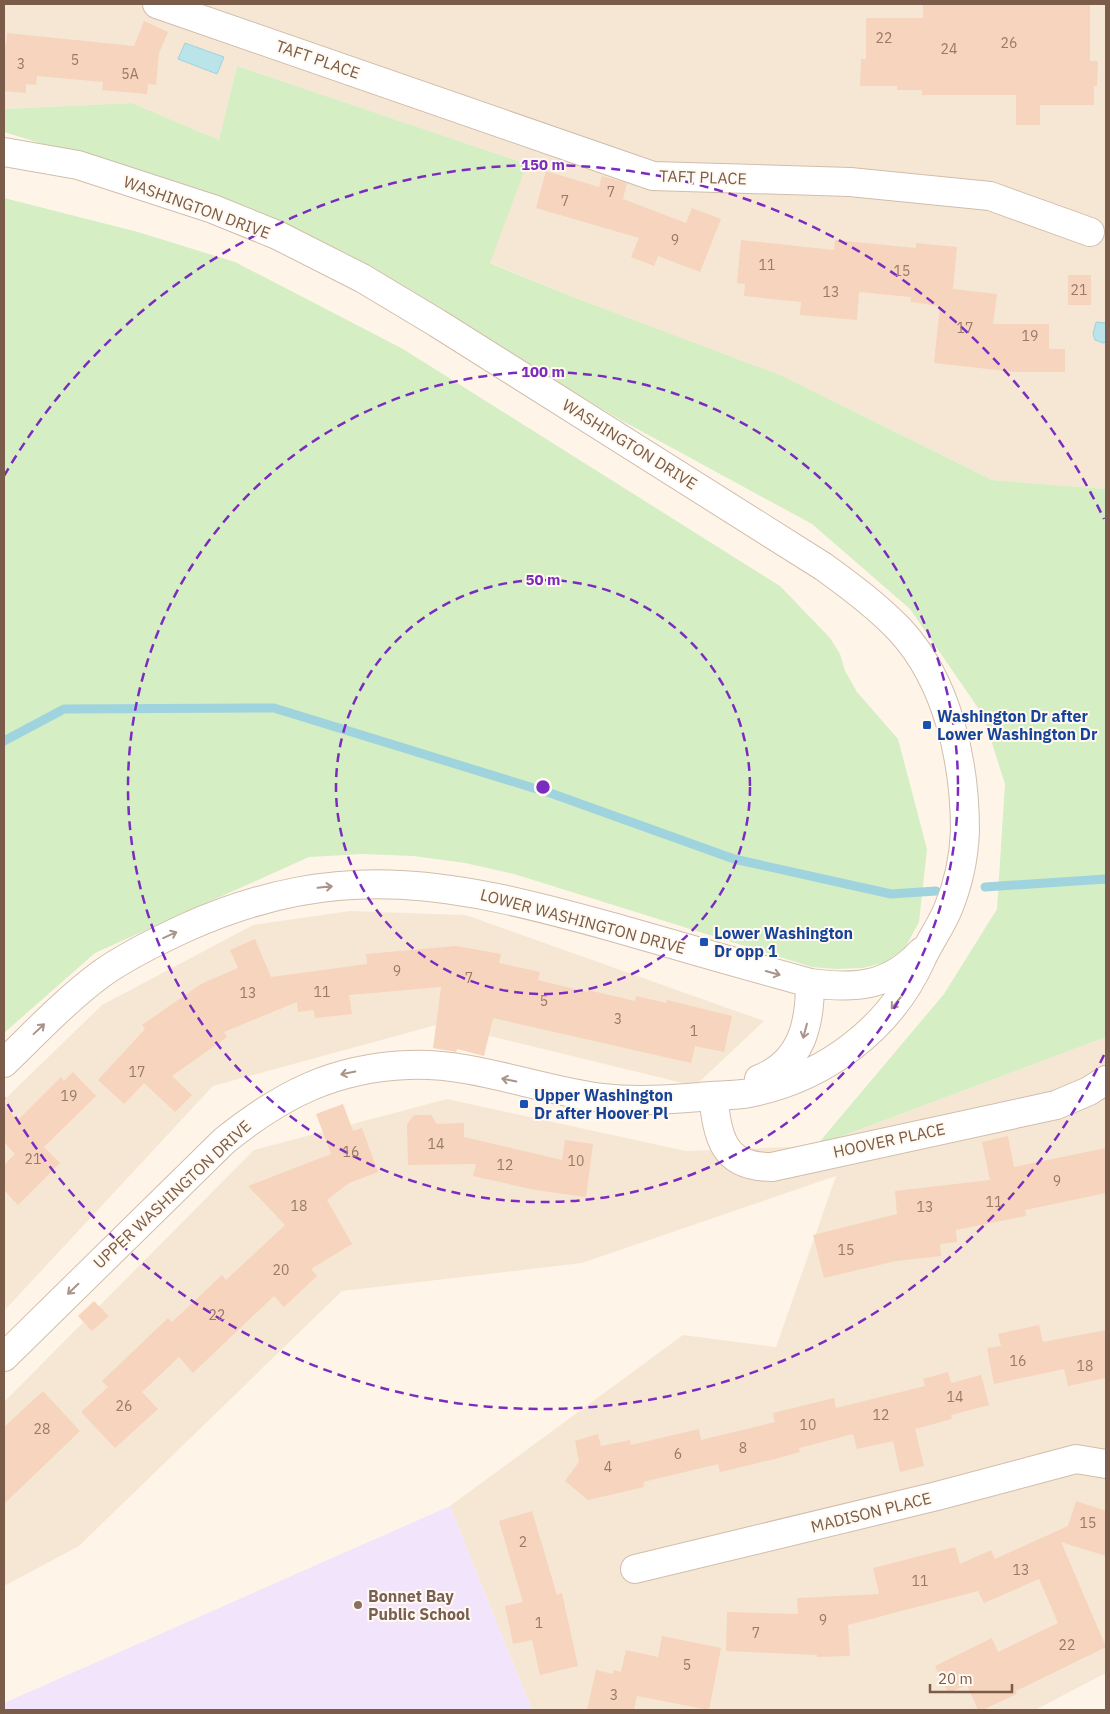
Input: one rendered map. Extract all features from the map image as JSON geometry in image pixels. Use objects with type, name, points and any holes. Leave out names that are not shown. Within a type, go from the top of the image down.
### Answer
[{"type":"street","name":"TAFT PLACE","points":[[157,4],[653,176],[850,182],[990,196],[1090,232]]},
{"type":"street","name":"WASHINGTON DRIVE","points":[[4,152],[78,165],[213,209],[277,236],[353,274],[438,323],[808,556],[860,593],[901,632],[928,670],[955,738],[965,797],[964,840],[960,871],[948,909],[928,946]]},
{"type":"street","name":"LOWER WASHINGTON DRIVE","points":[[4,1063],[102,974],[161,939],[215,915],[255,901],[321,887],[373,883],[426,886],[476,892],[526,903],[810,983],[842,987],[882,980],[910,965],[928,946]]},
{"type":"street","name":"UPPER WASHINGTON DRIVE","points":[[4,1357],[224,1141],[258,1114],[299,1091],[333,1077],[368,1069],[409,1065],[438,1066],[601,1098],[650,1102],[749,1093],[787,1082],[836,1058],[868,1036],[906,990],[928,946]]},
{"type":"street","points":[[713,1096],[766,1076],[785,1064],[798,1049],[804,1036],[810,983]]},
{"type":"street","name":"HOOVER PLACE","points":[[713,1096],[717,1125],[722,1143],[730,1155],[739,1162],[756,1167],[772,1166],[1056,1105],[1089,1091],[1106,1080]]},
{"type":"street","name":"MADISON PLACE","points":[[635,1569],[937,1496],[1076,1459],[1106,1464]]},
{"type":"shaded area","points":[[4,4],[1106,4],[1106,489],[992,480],[785,377],[568,295],[489,262],[527,164],[237,66],[219,140],[132,103],[4,109]]},
{"type":"shaded area","points":[[350,911],[466,915],[764,1021],[695,1086],[440,1024],[213,1086],[4,1311],[4,1100],[102,1005],[253,925]]},
{"type":"shaded area","points":[[1106,1037],[1106,1673],[1035,1710],[532,1710],[450,1506],[683,1335],[776,1347],[836,1176],[582,1263],[342,1291],[79,1546],[4,1586],[4,1402],[254,1150],[447,1099],[686,1151],[816,1146]]},
{"type":"shaded area","name":"Bonnet Bay Public School","points":[[450,1506],[532,1710],[4,1710],[4,1703]]},
{"type":"green space","points":[[237,66],[527,164],[490,263],[568,295],[785,377],[992,480],[1106,489],[1106,1037],[816,1146],[944,994],[997,909],[1005,784],[983,715],[910,609],[812,524],[619,419],[466,329],[232,202],[4,132],[4,109],[132,103],[219,140]]},
{"type":"green space","points":[[4,198],[138,232],[235,262],[403,349],[780,586],[830,638],[840,654],[845,671],[857,692],[898,739],[927,849],[919,922],[905,948],[884,963],[862,968],[835,969],[812,967],[514,874],[465,863],[414,856],[362,854],[309,857],[95,953],[4,1033]]},
{"type":"water","points":[[185,43],[224,57],[217,74],[178,59]]},
{"type":"water","points":[[1096,322],[1106,323],[1106,342],[1103,343],[1095,340],[1093,334]]},
{"type":"building","points":[[923,4],[1090,4],[1090,61],[1098,61],[1097,86],[1094,86],[1094,105],[1040,105],[1040,125],[1016,125],[1016,95],[922,95],[922,90],[897,90],[897,86],[860,86],[861,59],[866,59],[866,18],[923,18]]},
{"type":"building","points":[[144,21],[168,32],[159,53],[156,85],[148,84],[147,94],[102,90],[103,82],[37,76],[36,85],[26,84],[26,93],[4,91],[4,43],[6,44],[7,33],[134,46]]},
{"type":"building","points":[[546,171],[599,187],[602,176],[627,183],[623,199],[686,223],[692,208],[721,219],[700,272],[658,256],[654,266],[631,257],[639,238],[536,208]]},
{"type":"building","points":[[741,240],[834,250],[835,240],[916,248],[916,243],[957,247],[953,289],[997,294],[993,324],[1049,324],[1049,349],[1065,349],[1065,372],[1015,372],[934,363],[940,306],[911,302],[911,297],[859,292],[857,320],[800,315],[801,302],[744,296],[745,284],[737,283]]},
{"type":"building","points":[[1068,275],[1091,275],[1091,305],[1068,305]]},
{"type":"building","points":[[255,939],[271,977],[367,964],[366,954],[456,946],[501,954],[499,963],[540,972],[538,980],[635,1001],[636,996],[666,1003],[667,1000],[732,1016],[724,1052],[695,1046],[691,1063],[493,1018],[484,1056],[457,1049],[456,1052],[433,1048],[441,987],[349,995],[352,1014],[315,1018],[314,1010],[298,1012],[297,1002],[224,1032],[227,1037],[172,1076],[192,1095],[175,1112],[144,1083],[124,1104],[98,1080],[145,1029],[142,1025],[201,984],[238,968],[230,950]]},
{"type":"building","points":[[73,1072],[96,1096],[44,1147],[60,1163],[18,1205],[4,1190],[4,1165],[15,1154],[4,1142],[4,1106],[18,1120],[61,1077],[64,1081]]},
{"type":"building","points":[[343,1104],[353,1131],[362,1128],[378,1172],[349,1183],[327,1200],[352,1244],[311,1269],[317,1276],[284,1307],[274,1296],[193,1373],[179,1357],[142,1392],[158,1409],[115,1448],[81,1412],[108,1387],[102,1381],[168,1318],[172,1322],[222,1275],[226,1280],[285,1225],[248,1186],[331,1154],[316,1114]]},
{"type":"building","points":[[414,1115],[431,1115],[437,1124],[464,1123],[464,1137],[562,1160],[565,1140],[593,1144],[586,1197],[535,1190],[473,1176],[476,1164],[408,1165],[407,1124]]},
{"type":"building","points":[[1008,1136],[1014,1167],[1106,1148],[1106,1193],[1025,1210],[1026,1216],[956,1230],[957,1242],[940,1244],[941,1256],[896,1261],[824,1278],[813,1235],[897,1214],[895,1191],[990,1180],[982,1142]]},
{"type":"building","points":[[94,1301],[109,1316],[92,1331],[78,1316]]},
{"type":"building","points":[[1039,1325],[1043,1342],[1106,1330],[1106,1378],[1068,1386],[1064,1369],[994,1384],[987,1348],[1001,1346],[998,1334]]},
{"type":"building","points":[[948,1372],[951,1383],[981,1375],[989,1405],[951,1415],[952,1419],[915,1429],[924,1466],[900,1472],[893,1441],[857,1449],[853,1434],[799,1448],[800,1452],[775,1459],[720,1472],[718,1464],[643,1482],[644,1487],[588,1500],[565,1481],[579,1462],[575,1441],[598,1434],[601,1446],[630,1440],[631,1445],[699,1429],[701,1440],[775,1422],[773,1413],[834,1398],[836,1408],[925,1386],[923,1379]]},
{"type":"building","points":[[43,1391],[80,1431],[4,1504],[4,1427]]},
{"type":"building","points":[[1076,1501],[1106,1511],[1106,1556],[1061,1542],[1106,1647],[1016,1691],[1017,1694],[982,1710],[978,1710],[967,1685],[948,1693],[935,1666],[992,1638],[998,1652],[1058,1623],[1039,1579],[984,1603],[978,1591],[848,1625],[850,1656],[817,1657],[817,1655],[726,1651],[727,1612],[798,1614],[797,1598],[879,1594],[873,1568],[955,1547],[960,1564],[991,1550],[995,1559],[1068,1526]]},
{"type":"building","points":[[532,1511],[557,1595],[562,1593],[578,1666],[540,1675],[532,1640],[513,1644],[505,1606],[523,1602],[499,1521]]},
{"type":"building","points":[[662,1636],[721,1648],[709,1710],[637,1696],[634,1710],[587,1710],[596,1670],[613,1674],[614,1670],[621,1672],[626,1650],[658,1657]]},
{"type":"waterway","points":[[4,741],[64,709],[274,708],[553,794],[734,859],[891,894],[936,891]]},
{"type":"waterway","points":[[985,887],[1106,879]]},
{"type":"place","name":"Washington Dr after Lower Washington Dr","points":[[927,725]]},
{"type":"place","name":"Lower Washington Dr opp 1","points":[[704,942]]},
{"type":"place","name":"Upper Washington Dr after Hoover Pl","points":[[524,1104]]},
{"type":"place","name":"Bonnet Bay Public School","points":[[358,1605]]}]
